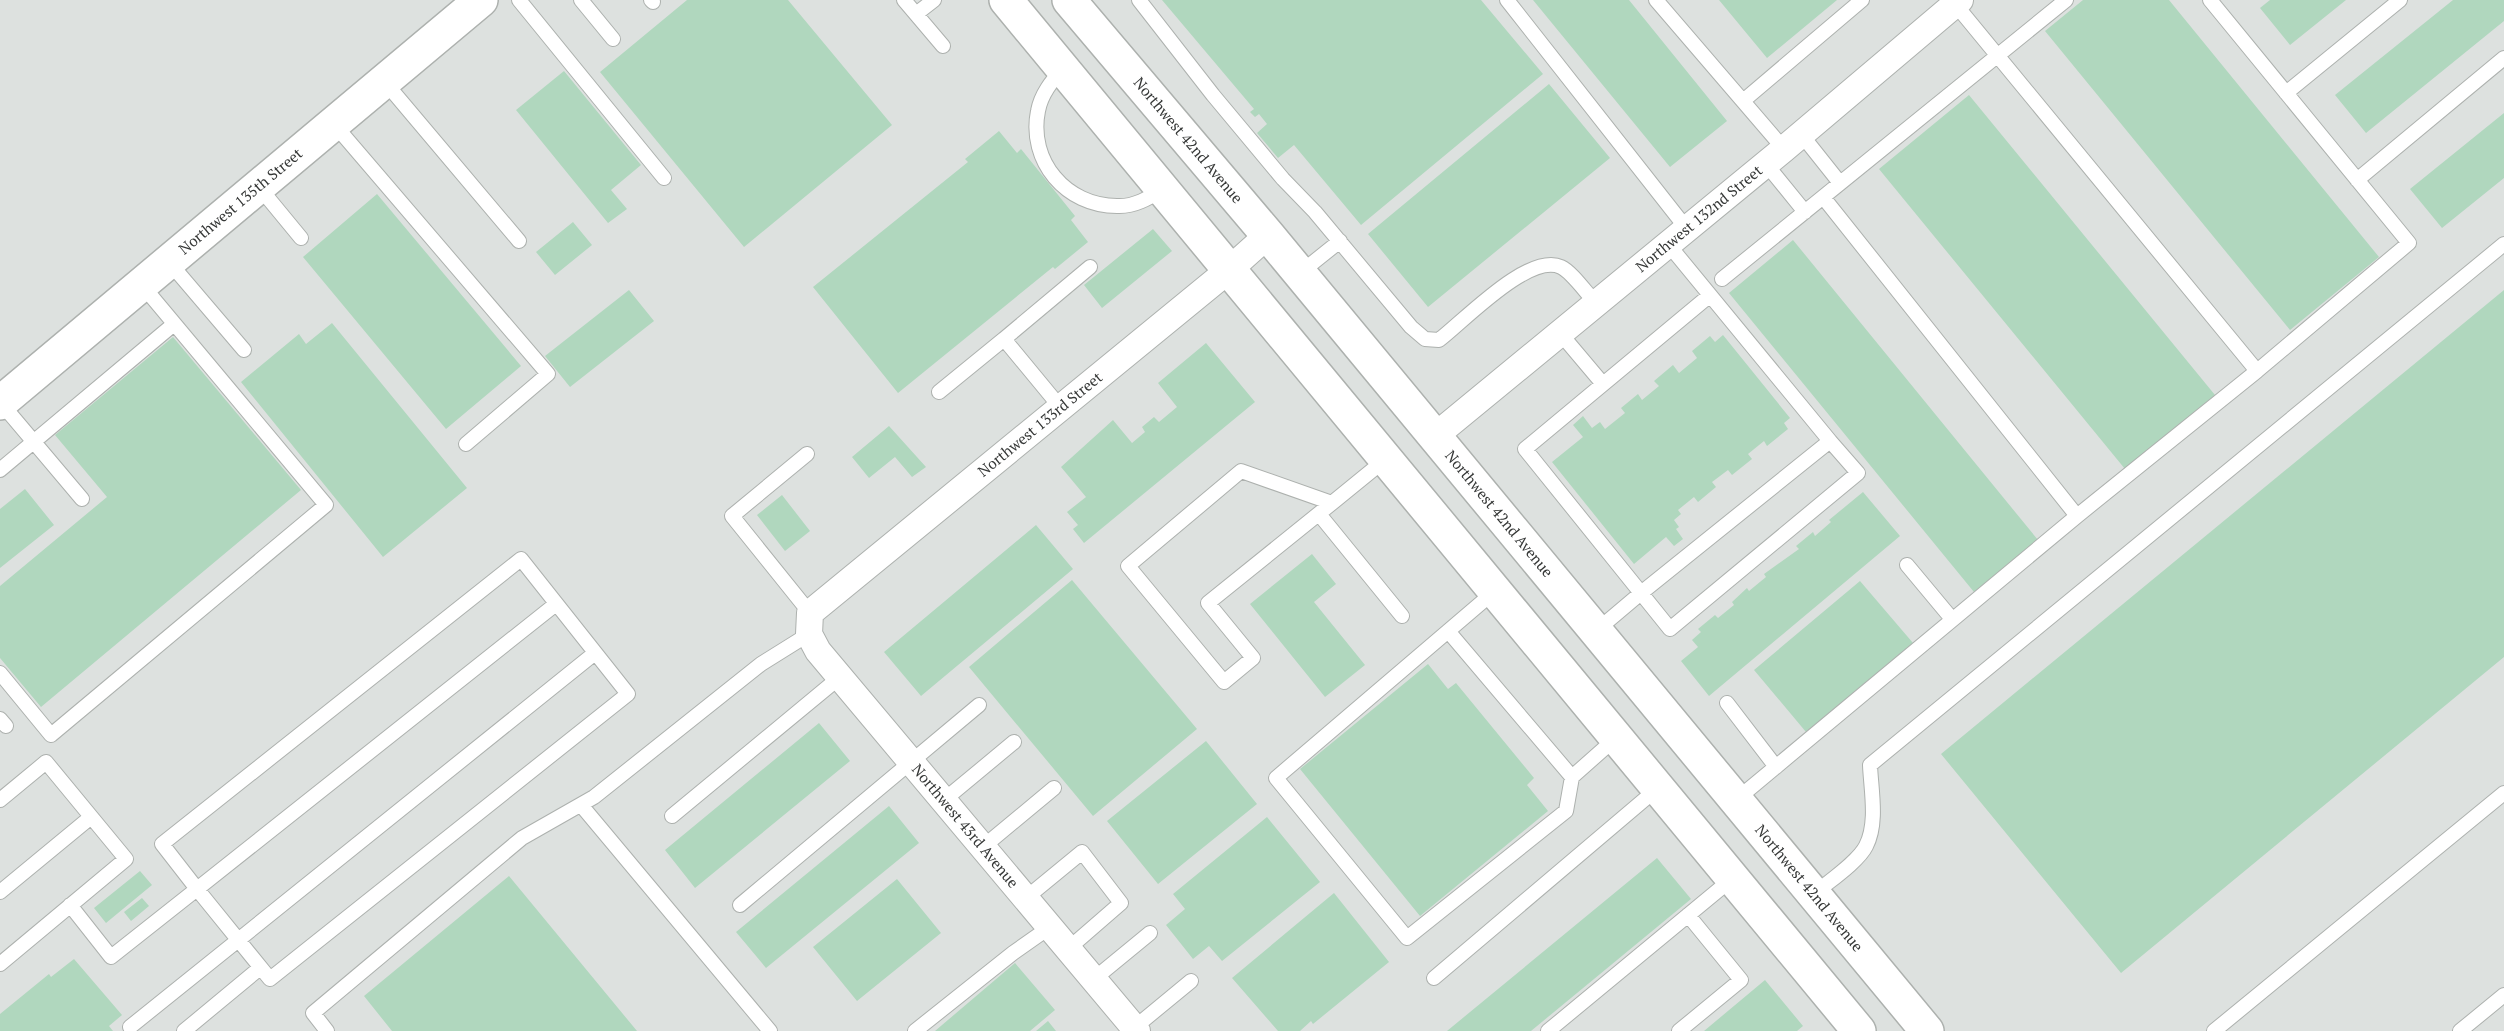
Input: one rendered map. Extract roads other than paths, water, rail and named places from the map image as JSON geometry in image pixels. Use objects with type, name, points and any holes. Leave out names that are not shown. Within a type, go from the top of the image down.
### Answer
[{"type":"main road","name":"Northwest 135th Street","points":[[0,403],[482,0]]},
{"type":"main road","points":[[1006,0],[1859,1031]]},
{"type":"main road","name":"Northwest 42nd Avenue","points":[[1069,0],[1300,273],[1927,1031]]},
{"type":"main road","points":[[1390,464],[1435,436]]},
{"type":"street","name":"Northwest 132nd Street","points":[[1435,436],[1958,2]]},
{"type":"street","name":"Northwest 133rd Street","points":[[810,624],[1061,408],[1268,235]]},
{"type":"street","name":"Northwest 43rd Avenue","points":[[810,624],[818,651],[1136,1029]]},
{"type":"lane","points":[[519,0],[664,178]]},
{"type":"lane","points":[[581,0],[613,39]]},
{"type":"lane","points":[[904,0],[943,46]]},
{"type":"lane","points":[[916,14],[934,0]]},
{"type":"lane","points":[[1139,0],[1262,154],[1340,241],[1411,327],[1425,339],[1439,340],[1522,273],[1544,264],[1562,267],[1596,303]]},
{"type":"lane","points":[[1506,0],[1677,236],[1709,296],[1858,473],[1670,629],[1525,449],[1709,296]]},
{"type":"lane","points":[[1656,0],[1783,149],[1840,183]]},
{"type":"lane","points":[[1743,101],[1862,0]]},
{"type":"lane","points":[[1722,279],[2066,0]]},
{"type":"lane","points":[[2286,93],[2400,0]]},
{"type":"lane","points":[[1736,800],[2409,243],[2213,1]]},
{"type":"lane","points":[[1958,2],[1998,56],[2257,371]]},
{"type":"lane","points":[[2357,180],[2504,58]]},
{"type":"lane","points":[[1063,68],[1047,87],[1037,118],[1036,134],[1041,157],[1054,178],[1072,194],[1094,204],[1118,207],[1142,201],[1163,189]]},
{"type":"lane","points":[[384,81],[519,241]]},
{"type":"lane","points":[[333,123],[548,374],[466,444]]},
{"type":"lane","points":[[1783,149],[1805,212]]},
{"type":"lane","points":[[259,187],[301,238]]},
{"type":"lane","points":[[1823,197],[2077,516]]},
{"type":"lane","points":[[1300,273],[1340,241]]},
{"type":"lane","points":[[1814,894],[1866,847],[1872,812],[1870,765],[2504,244]]},
{"type":"lane","points":[[170,262],[244,350]]},
{"type":"lane","points":[[939,392],[1090,267]]},
{"type":"lane","points":[[0,673],[51,735],[326,505],[142,285]]},
{"type":"lane","points":[[0,470],[174,324]]},
{"type":"lane","points":[[1560,333],[1603,384]]},
{"type":"lane","points":[[1004,339],[1061,408]]},
{"type":"lane","points":[[0,403],[82,499]]},
{"type":"lane","points":[[1596,631],[1830,441]]},
{"type":"lane","points":[[327,1031],[313,1013],[522,838],[594,797],[810,624],[732,516],[807,454]]},
{"type":"lane","points":[[1332,503],[1241,471],[1128,566],[1224,682],[1253,658],[1208,603],[1332,503],[1390,464]]},
{"type":"lane","points":[[1319,514],[1402,616]]},
{"type":"lane","points":[[521,559],[556,604],[628,694],[270,980],[162,844],[521,559]]},
{"type":"lane","points":[[1907,565],[1952,619]]},
{"type":"lane","points":[[1495,591],[1276,778],[1407,939],[1566,811],[1572,777],[1617,738]]},
{"type":"lane","points":[[70,905],[111,957],[556,604]]},
{"type":"lane","points":[[1448,631],[1572,777]]},
{"type":"lane","points":[[130,1027],[595,652]]},
{"type":"lane","points":[[672,816],[840,677]]},
{"type":"lane","points":[[1727,703],[1776,766]]},
{"type":"lane","points":[[740,905],[979,705]]},
{"type":"lane","points":[[944,800],[1014,742]]},
{"type":"lane","points":[[0,800],[46,762],[126,859],[0,964]]},
{"type":"lane","points":[[983,847],[1054,788]]},
{"type":"lane","points":[[1434,978],[1658,788]]},
{"type":"lane","points":[[2214,1031],[2504,793]]},
{"type":"lane","points":[[580,805],[770,1031]]},
{"type":"lane","points":[[0,892],[91,817]]},
{"type":"lane","points":[[1026,898],[1082,852],[1121,903],[1068,949]]},
{"type":"lane","points":[[1548,1031],[1733,878]]},
{"type":"lane","points":[[1679,1031],[1741,980],[1688,915]]},
{"type":"lane","points":[[915,1031],[1012,953],[1050,927]]},
{"type":"lane","points":[[1094,979],[1150,933]]},
{"type":"lane","points":[[184,1031],[260,968]]},
{"type":"lane","points":[[1136,1029],[1191,981]]},
{"type":"lane","points":[[2460,1031],[2504,995]]}]
